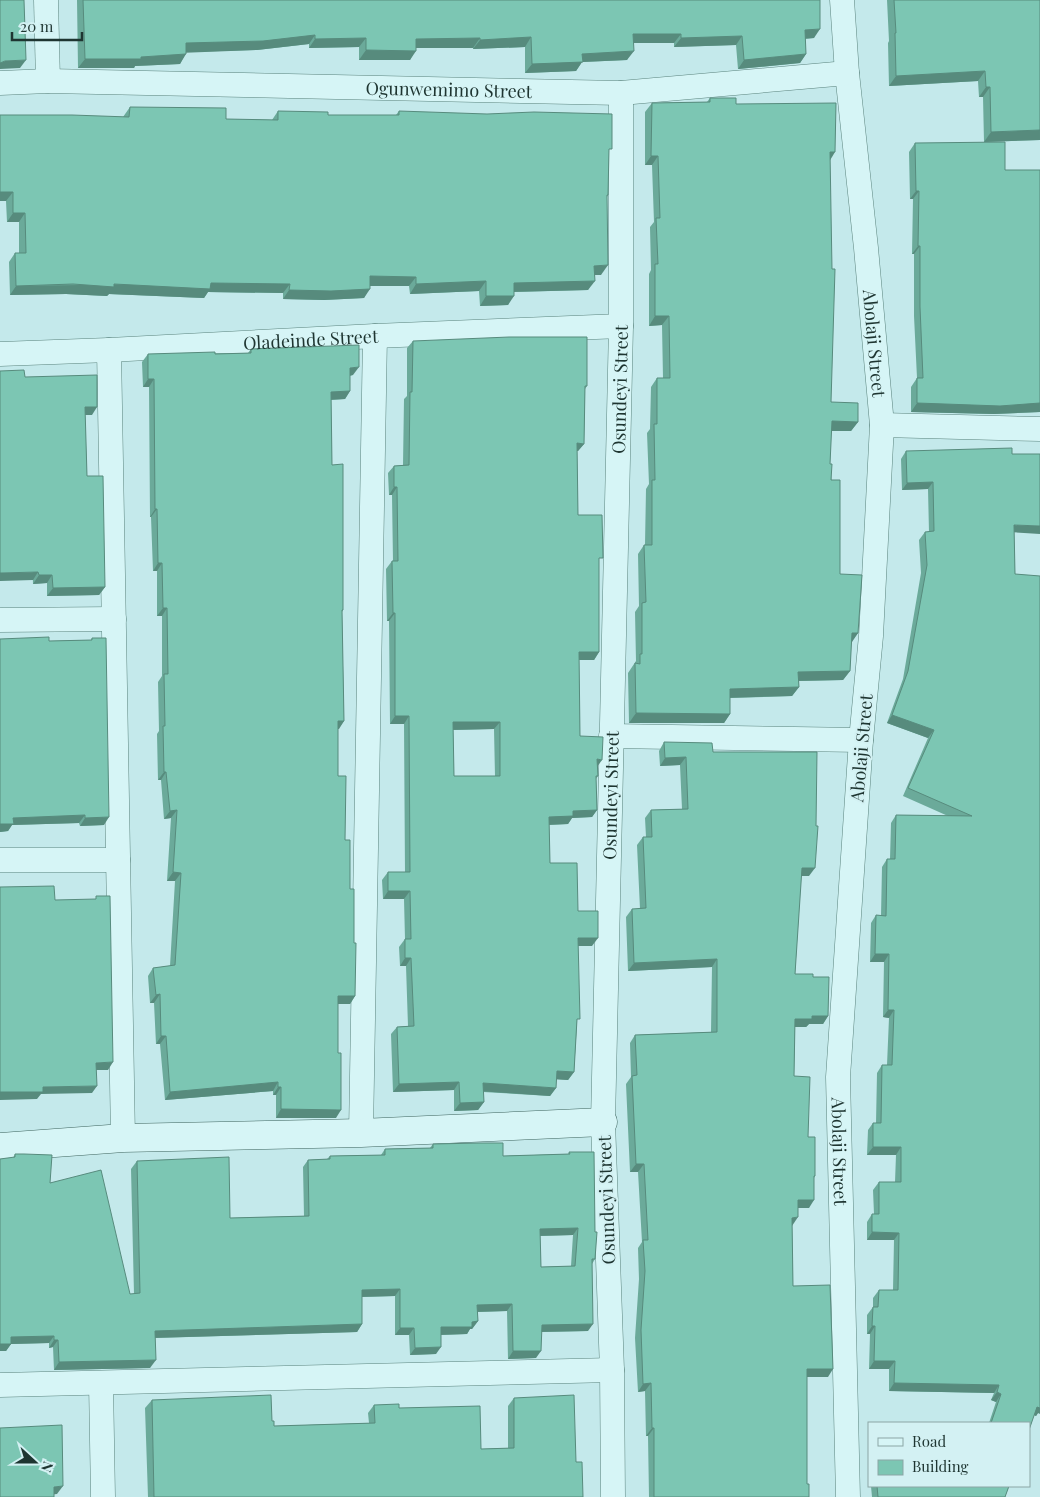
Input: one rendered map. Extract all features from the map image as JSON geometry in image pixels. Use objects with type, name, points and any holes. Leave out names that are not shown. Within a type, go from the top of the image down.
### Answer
[{"type":"street","points":[[46,0],[48,80]]},
{"type":"street","name":"Abolaji Street","points":[[842,0],[847,73],[866,248],[882,425],[871,636],[861,740],[838,1077],[848,1497]]},
{"type":"street","name":"Ogunwemimo Street","points":[[0,83],[48,80],[621,93],[847,73]]},
{"type":"street","name":"Osundeyi Street","points":[[613,1497],[612,1370],[603,1122],[622,326],[621,93]]},
{"type":"street","name":"Oladeinde Street","points":[[0,354],[622,326]]},
{"type":"street","points":[[361,1133],[375,336]]},
{"type":"street","points":[[109,350],[123,1138]]},
{"type":"street","points":[[882,425],[1040,429]]},
{"type":"street","points":[[0,620],[114,619]]},
{"type":"street","points":[[611,736],[861,740]]},
{"type":"street","points":[[0,860],[118,860]]},
{"type":"street","points":[[0,1147],[123,1138],[361,1133],[603,1122]]},
{"type":"street","points":[[0,1385],[612,1370]]},
{"type":"street","points":[[101,1383],[103,1497]]},
{"type":"building","points":[[0,0],[24,0],[26,60],[0,63]]},
{"type":"building","points":[[83,0],[820,0],[820,29],[805,30],[806,54],[744,60],[742,36],[681,38],[681,34],[633,34],[634,51],[582,54],[583,62],[532,64],[531,37],[480,40],[480,38],[416,39],[416,51],[366,50],[366,38],[315,39],[315,35],[263,41],[186,43],[186,54],[141,57],[141,59],[85,59]]},
{"type":"building","points":[[894,0],[1040,0],[1040,130],[991,132],[990,87],[986,87],[985,71],[896,76]]},
{"type":"building","points":[[710,98],[736,98],[736,104],[836,103],[835,152],[830,152],[832,269],[835,269],[831,402],[858,403],[858,422],[832,421],[830,464],[832,464],[831,480],[840,480],[840,574],[862,575],[858,633],[852,633],[850,671],[798,672],[799,687],[730,689],[730,714],[636,713],[635,663],[640,664],[640,654],[642,654],[642,603],[646,602],[644,545],[652,545],[652,480],[655,480],[654,424],[657,424],[657,378],[670,378],[669,316],[655,316],[655,264],[658,264],[656,218],[660,218],[658,156],[651,156],[652,103],[710,102]]},
{"type":"building","points":[[130,107],[226,108],[226,119],[278,120],[278,111],[328,112],[328,115],[399,115],[399,111],[487,114],[534,112],[612,114],[612,149],[609,149],[607,195],[608,265],[594,266],[595,281],[514,283],[514,296],[486,296],[486,281],[416,284],[416,277],[370,276],[370,289],[331,291],[289,290],[290,284],[211,283],[210,289],[114,284],[114,287],[73,284],[16,286],[15,253],[26,253],[25,213],[13,213],[13,192],[0,192],[0,115],[129,117]]},
{"type":"building","points":[[1005,142],[1005,170],[1040,170],[1040,403],[1000,406],[917,403],[917,378],[923,378],[920,246],[918,246],[919,191],[916,191],[915,143]]},
{"type":"building","points":[[509,337],[587,337],[584,444],[577,443],[578,515],[602,515],[603,558],[599,558],[599,652],[579,652],[580,736],[603,737],[602,760],[597,759],[597,810],[573,811],[573,816],[549,817],[550,863],[577,863],[578,911],[598,911],[598,938],[578,938],[580,1019],[577,1019],[574,1072],[557,1071],[556,1088],[483,1083],[484,1102],[460,1103],[459,1082],[399,1084],[397,1027],[414,1026],[411,958],[405,958],[405,939],[411,939],[410,891],[388,891],[388,872],[410,872],[409,716],[395,716],[395,613],[393,613],[392,561],[398,561],[397,487],[394,487],[394,466],[409,465],[413,341]],"holes":[[[453,722],[500,722],[500,776],[454,776]]]},
{"type":"building","points":[[359,345],[359,367],[350,368],[350,391],[331,392],[332,465],[343,464],[342,610],[344,721],[338,721],[338,776],[346,776],[345,840],[350,840],[350,889],[354,889],[354,943],[356,943],[355,996],[338,996],[341,1110],[281,1109],[281,1087],[278,1087],[278,1082],[170,1092],[166,1036],[161,1036],[160,994],[156,995],[153,968],[175,965],[181,873],[173,872],[177,810],[170,811],[166,772],[164,772],[164,674],[168,674],[167,608],[163,608],[162,563],[158,563],[157,509],[155,509],[154,379],[148,379],[148,354],[251,353],[251,349]]},
{"type":"building","points":[[24,370],[25,377],[97,375],[97,407],[85,407],[87,476],[103,476],[105,587],[53,588],[52,575],[39,575],[38,572],[0,573],[0,371]]},
{"type":"building","points":[[1012,448],[1012,454],[1040,454],[1040,526],[1014,525],[1015,574],[1040,576],[1040,1408],[1037,1407],[1030,1427],[1030,1422],[991,1422],[1001,1394],[997,1392],[999,1385],[894,1383],[895,1361],[874,1361],[875,1326],[872,1326],[873,1307],[878,1307],[879,1290],[898,1290],[899,1233],[872,1232],[872,1214],[879,1214],[879,1182],[901,1182],[901,1147],[873,1147],[873,1123],[881,1123],[882,1065],[892,1065],[894,1010],[888,1010],[889,954],[875,954],[876,915],[886,916],[887,859],[895,859],[896,815],[972,816],[908,788],[934,730],[892,715],[908,671],[927,565],[925,532],[934,531],[933,482],[907,483],[906,451]]},
{"type":"building","points":[[49,637],[49,641],[106,638],[109,817],[85,818],[85,815],[13,818],[14,824],[0,824],[0,639]]},
{"type":"building","points":[[664,742],[712,743],[713,752],[817,752],[816,826],[818,826],[815,868],[802,868],[795,974],[813,974],[813,977],[829,977],[828,1016],[812,1016],[812,1019],[795,1019],[794,1076],[810,1077],[808,1137],[815,1137],[815,1176],[814,1200],[798,1200],[798,1217],[792,1218],[793,1286],[830,1285],[833,1369],[807,1369],[807,1484],[809,1484],[809,1497],[654,1497],[654,1428],[652,1428],[651,1383],[643,1384],[641,1330],[645,1271],[643,1240],[648,1240],[644,1164],[636,1164],[632,1076],[637,1075],[635,1035],[717,1032],[717,959],[634,963],[632,909],[646,908],[643,837],[652,837],[651,810],[688,809],[686,757],[665,758]]},
{"type":"building","points":[[54,886],[55,900],[96,899],[96,896],[110,896],[113,1062],[96,1063],[97,1086],[43,1087],[43,1092],[0,1092],[0,887]]},
{"type":"building","points":[[503,1143],[503,1156],[594,1152],[595,1232],[597,1232],[595,1259],[592,1259],[593,1324],[542,1325],[541,1351],[513,1351],[512,1304],[477,1305],[478,1321],[472,1322],[472,1327],[441,1327],[441,1347],[415,1348],[414,1328],[400,1328],[400,1289],[362,1290],[362,1324],[155,1331],[156,1360],[59,1362],[58,1340],[54,1340],[54,1336],[11,1337],[11,1344],[0,1344],[0,1159],[15,1157],[15,1154],[52,1155],[50,1183],[101,1170],[130,1294],[140,1293],[137,1161],[229,1157],[230,1218],[309,1216],[308,1160],[330,1159],[330,1156],[385,1155],[385,1149],[433,1148],[433,1144]],"holes":[[[578,1228],[575,1266],[541,1267],[540,1229]]]},
{"type":"building","points":[[271,1395],[272,1421],[274,1421],[274,1426],[375,1423],[374,1405],[399,1404],[399,1408],[480,1406],[481,1449],[514,1448],[514,1398],[574,1395],[576,1462],[582,1462],[583,1497],[154,1497],[152,1400]]},
{"type":"building","points":[[62,1425],[63,1486],[54,1487],[54,1497],[0,1497],[0,1428]]},
{"type":"building","points":[[877,1487],[1009,1487],[1005,1497],[878,1497]]}]
